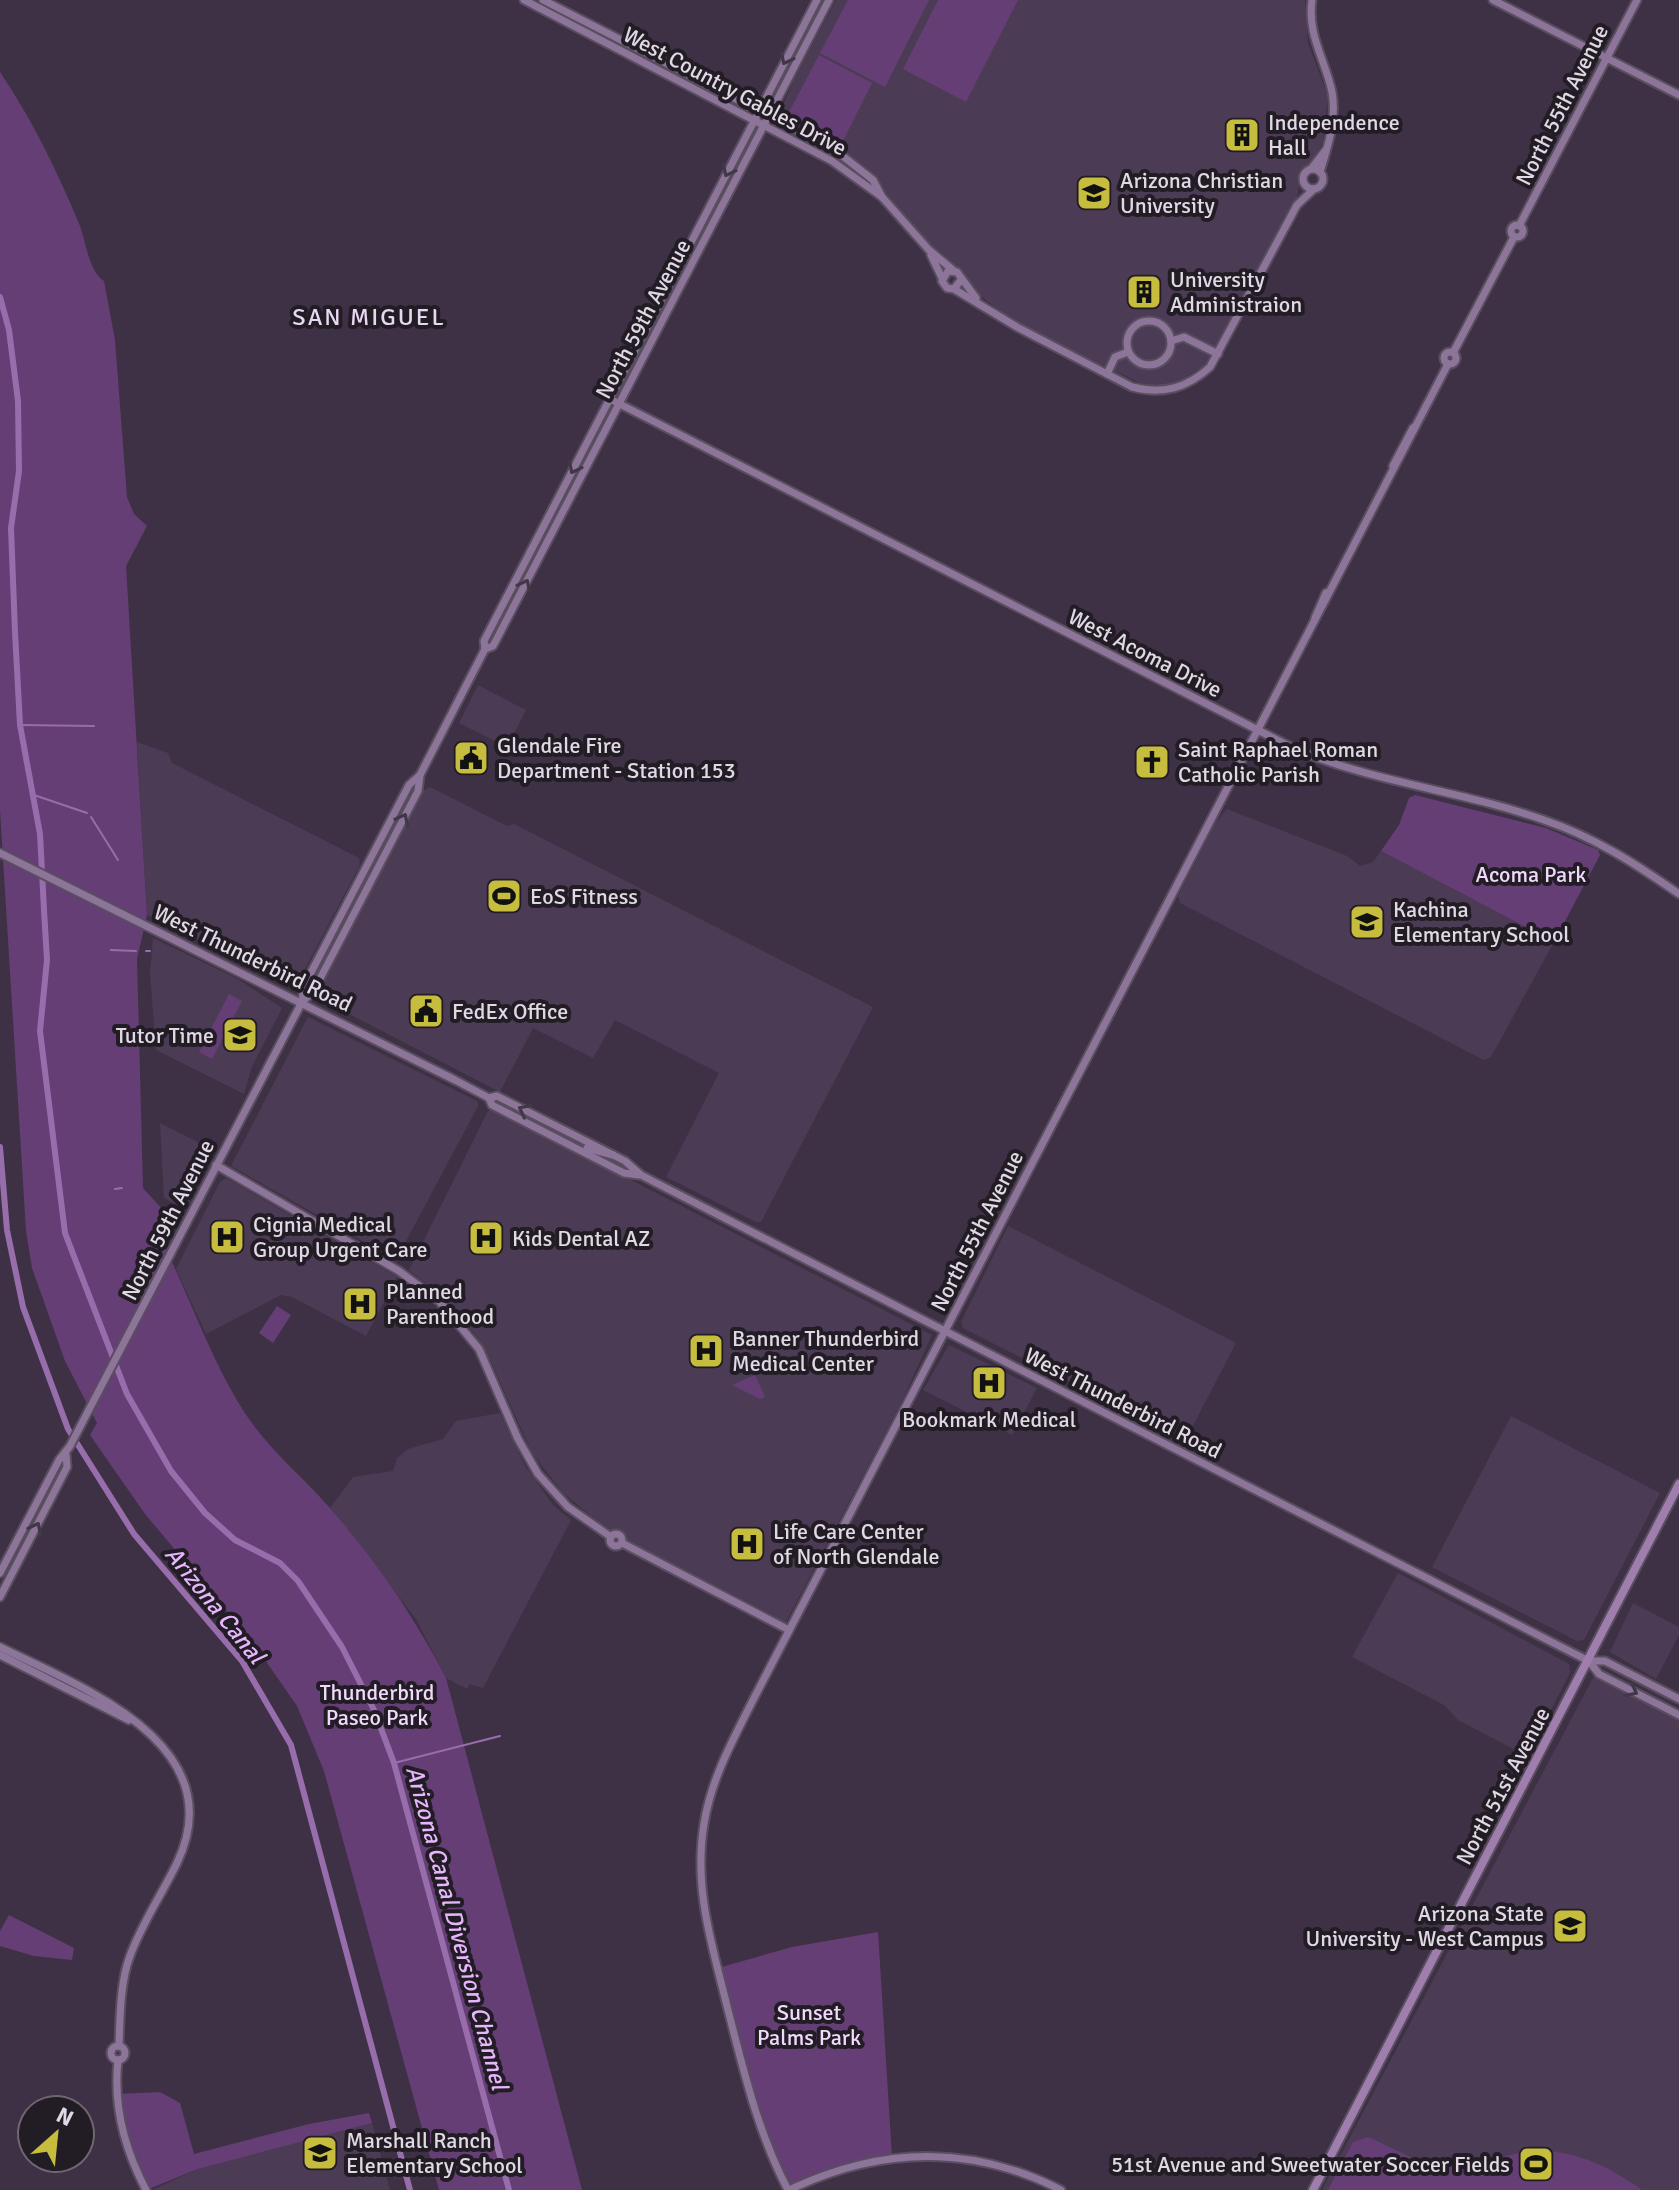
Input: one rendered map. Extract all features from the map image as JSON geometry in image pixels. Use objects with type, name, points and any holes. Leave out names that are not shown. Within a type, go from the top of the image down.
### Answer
[{"type":"main road","name":"North 51st Avenue","points":[[1313,2190],[1679,1484]]},
{"type":"street","name":"West Country Gables Drive","points":[[524,0],[767,120],[832,161],[882,197],[929,250],[953,270],[980,303]]},
{"type":"street","name":"West Country Gables Drive","points":[[543,0],[757,116]]},
{"type":"street","name":"North 59th Avenue","points":[[0,1597],[67,1467],[66,1455],[70,1446],[302,1002],[313,992],[418,791],[420,775],[485,649],[484,641],[817,0]]},
{"type":"street","name":"North 59th Avenue","points":[[485,649],[493,646],[829,0]]},
{"type":"street","points":[[1297,205],[1322,183],[1320,172],[1333,118],[1332,95],[1312,33],[1312,0]]},
{"type":"street","points":[[1493,0],[1679,95]]},
{"type":"street","name":"North 55th Avenue","points":[[788,2190],[763,2134],[707,1930],[700,1863],[704,1824],[715,1781],[789,1630],[1391,474],[1396,456],[1448,364],[1456,360],[1453,353],[1514,237],[1522,233],[1519,226],[1637,0]]},
{"type":"street","points":[[980,303],[1017,327],[1107,374],[1146,391],[1172,389],[1201,374],[1218,354],[1297,205],[1304,172],[1312,168],[1325,151]]},
{"type":"street","points":[[1312,168],[1320,172]]},
{"type":"street","points":[[1303,181],[1314,189]]},
{"type":"street","name":"West Country Gables Drive","points":[[929,250],[945,286],[980,303]]},
{"type":"street","points":[[942,278],[953,270]]},
{"type":"street","points":[[954,289],[961,280]]},
{"type":"street","points":[[1143,321],[1165,327],[1171,341],[1167,356],[1154,365],[1139,363],[1128,352],[1127,336],[1143,321]]},
{"type":"street","points":[[1171,341],[1184,337],[1218,354]]},
{"type":"street","points":[[1107,374],[1115,357],[1128,352]]},
{"type":"street","name":"West Acoma Drive","points":[[610,399],[1307,754],[1365,775],[1542,819],[1611,848],[1679,894]]},
{"type":"street","name":"North 59th Avenue","points":[[302,1002],[304,986],[345,907],[409,785],[420,775]]},
{"type":"street","name":"West Thunderbird Road","points":[[0,853],[302,1002],[489,1098],[492,1105],[624,1173],[641,1175]]},
{"type":"street","points":[[342,936],[339,931],[345,907]]},
{"type":"street","name":"West Thunderbird Road","points":[[489,1098],[497,1096],[614,1155],[641,1175],[1589,1661],[1599,1674],[1679,1715]]},
{"type":"street","points":[[551,1135],[604,1155],[614,1155]]},
{"type":"street","points":[[216,1165],[399,1271],[439,1301],[479,1349],[518,1439],[538,1474],[568,1507],[611,1537],[620,1535],[622,1543],[789,1630]]},
{"type":"street","name":"North 59th Avenue","points":[[0,1573],[59,1460],[66,1455]]},
{"type":"street","points":[[0,1647],[110,1703],[135,1721],[158,1740],[183,1780],[188,1806],[187,1833],[177,1864],[129,1957],[119,2046],[125,2053],[118,2060],[117,2094],[123,2133],[146,2190]]},
{"type":"street","points":[[0,1655],[135,1721]]},
{"type":"street","name":"West Thunderbird Road","points":[[1589,1661],[1605,1661],[1679,1699]]},
{"type":"street","points":[[788,2190],[852,2165],[921,2154],[985,2161],[1015,2169],[1061,2190]]},
{"type":"shaded area","name":"Arizona Christian University","points":[[836,0],[1305,0],[1308,43],[1328,96],[1323,141],[1313,162],[1302,171],[1297,197],[1205,365],[1172,386],[1144,385],[1014,322],[967,285],[961,271],[935,252],[870,173],[837,147],[782,118],[782,108],[794,79]]},
{"type":"shaded area","points":[[478,685],[526,710],[507,747],[459,723]]},
{"type":"shaded area","points":[[137,742],[168,753],[172,763],[359,858],[360,865],[298,982],[232,956],[147,915]]},
{"type":"shaded area","points":[[430,787],[507,826],[514,824],[873,1007],[761,1222],[666,1177],[719,1073],[615,1020],[593,1058],[533,1028],[500,1092],[320,999],[319,990],[423,791]]},
{"type":"shaded area","name":"Kachina Elementary School","points":[[1227,809],[1347,856],[1360,866],[1373,862],[1381,851],[1554,942],[1491,1057],[1484,1060],[1180,903],[1178,896],[1216,822]]},
{"type":"shaded area","points":[[153,938],[236,978],[282,1008],[251,1069],[244,1094],[156,1050],[150,973]]},
{"type":"shaded area","points":[[308,1017],[477,1101],[478,1106],[396,1260],[231,1166]]},
{"type":"shaded area","name":"Banner Thunderbird Medical Center","points":[[493,1109],[932,1335],[900,1405],[786,1622],[607,1529],[563,1493],[532,1453],[493,1366],[474,1333],[438,1293],[409,1270],[488,1111]]},
{"type":"shaded area","points":[[160,1123],[215,1151],[185,1209],[164,1198]]},
{"type":"shaded area","points":[[226,1178],[397,1277],[366,1336],[292,1297],[281,1295],[206,1334],[176,1269],[220,1182]]},
{"type":"shaded area","points":[[1008,1226],[1236,1343],[1185,1441],[963,1328],[961,1322]]},
{"type":"shaded area","points":[[949,1345],[1037,1388],[1012,1435],[923,1390]]},
{"type":"shaded area","points":[[500,1413],[524,1464],[553,1505],[571,1520],[483,1688],[470,1684],[467,1689],[446,1678],[416,1619],[330,1508],[353,1477],[393,1471],[397,1458],[408,1449],[443,1439],[456,1421]]},
{"type":"shaded area","points":[[1511,1416],[1660,1493],[1584,1640],[1577,1641],[1432,1567]]},
{"type":"shaded area","points":[[1398,1573],[1569,1664],[1570,1673],[1527,1756],[1458,1720],[1444,1705],[1352,1657]]},
{"type":"shaded area","points":[[1633,1603],[1679,1627],[1679,1635],[1656,1679],[1610,1652]]},
{"type":"shaded area","name":"Arizona State University - West Campus","points":[[1594,1676],[1679,1719],[1679,2190],[1322,2190]]},
{"type":"shaded area","name":"Marshall Ranch Elementary School","points":[[372,2123],[390,2190],[152,2190],[198,2169]]},
{"type":"green space","points":[[848,0],[929,0],[885,87],[820,53]]},
{"type":"green space","points":[[938,0],[1018,0],[966,102],[903,69]]},
{"type":"green space","points":[[819,55],[872,83],[842,143],[788,114]]},
{"type":"green space","name":"Thunderbird Paseo Park","points":[[0,72],[44,147],[80,226],[91,264],[104,281],[115,340],[127,497],[134,514],[147,526],[126,566],[147,915],[137,959],[143,1188],[161,1208],[178,1217],[164,1245],[236,1399],[258,1431],[363,1548],[407,1611],[446,1678],[582,2190],[439,2190],[324,1771],[297,1706],[252,1641],[145,1514],[90,1435],[97,1423],[65,1361],[32,1268],[26,1231],[0,810]]},
{"type":"green space","name":"Acoma Park","points":[[1415,795],[1546,828],[1598,850],[1600,855],[1554,942],[1381,851],[1399,825],[1409,798]]},
{"type":"green space","points":[[229,994],[242,1001],[212,1059],[199,1052]]},
{"type":"green space","points":[[277,1306],[291,1315],[273,1343],[259,1333]]},
{"type":"green space","points":[[755,1375],[765,1397],[760,1399],[732,1385]]},
{"type":"green space","points":[[9,1915],[74,1948],[72,1960],[34,1956],[0,1946],[0,1931]]},
{"type":"green space","name":"Sunset Palms Park","points":[[878,1932],[892,2157],[789,2190],[763,2134],[718,1968],[792,1947]]},
{"type":"green space","points":[[160,2092],[180,2103],[194,2154],[309,2124],[369,2113],[372,2123],[198,2169],[146,2190],[134,2165],[117,2094]]},
{"type":"green space","name":"51st Avenue and Sweetwater Soccer Fields","points":[[1368,2137],[1417,2160],[1449,2167],[1474,2165],[1532,2151],[1566,2154],[1598,2164],[1642,2190],[1328,2190],[1353,2142]]},
{"type":"waterway","name":"Arizona Canal Diversion Channel","points":[[0,297],[9,330],[18,401],[19,471],[11,528],[20,725],[40,834],[47,960],[40,1031],[65,1233],[127,1394],[171,1471],[205,1513],[235,1540],[280,1563],[298,1581],[342,1647],[374,1710],[394,1763],[509,2190]]},
{"type":"waterway","points":[[20,725],[94,726]]},
{"type":"waterway","points":[[31,794],[87,813]]},
{"type":"waterway","points":[[91,817],[118,860]]},
{"type":"waterway","points":[[111,950],[136,951]]},
{"type":"waterway","name":"Arizona Canal","points":[[0,1147],[7,1230],[23,1307],[68,1429],[134,1534],[242,1661],[291,1745],[410,2190]]},
{"type":"waterway","points":[[115,1189],[122,1188]]},
{"type":"waterway","points":[[394,1763],[500,1736]]},
{"type":"place","name":"Independence Hall","points":[[1242,135]]},
{"type":"place","name":"Arizona Christian University","points":[[1094,193]]},
{"type":"place","name":"University Administraion","points":[[1144,292]]},
{"type":"place","name":"Glendale Fire Department - Station 153","points":[[471,758]]},
{"type":"place","name":"Saint Raphael Roman Catholic Parish","points":[[1152,762]]},
{"type":"place","name":"EoS Fitness","points":[[504,896]]},
{"type":"place","name":"Kachina Elementary School","points":[[1367,922]]},
{"type":"place","name":"FedEx Office","points":[[426,1011]]},
{"type":"place","name":"Tutor Time","points":[[240,1035]]},
{"type":"place","name":"Cignia Medical Group Urgent Care","points":[[227,1237]]},
{"type":"place","name":"Kids Dental AZ","points":[[486,1238]]},
{"type":"place","name":"Planned Parenthood","points":[[360,1304]]},
{"type":"place","name":"Banner Thunderbird Medical Center","points":[[706,1351]]},
{"type":"place","name":"Bookmark Medical","points":[[989,1383]]},
{"type":"place","name":"Life Care Center of North Glendale","points":[[747,1544]]},
{"type":"place","name":"Arizona State University - West Campus","points":[[1570,1926]]},
{"type":"place","name":"Marshall Ranch Elementary School","points":[[320,2153]]},
{"type":"place","name":"51st Avenue and Sweetwater Soccer Fields","points":[[1536,2164]]},
{"type":"district","name":"SAN MIGUEL","points":[[369,317]]}]
